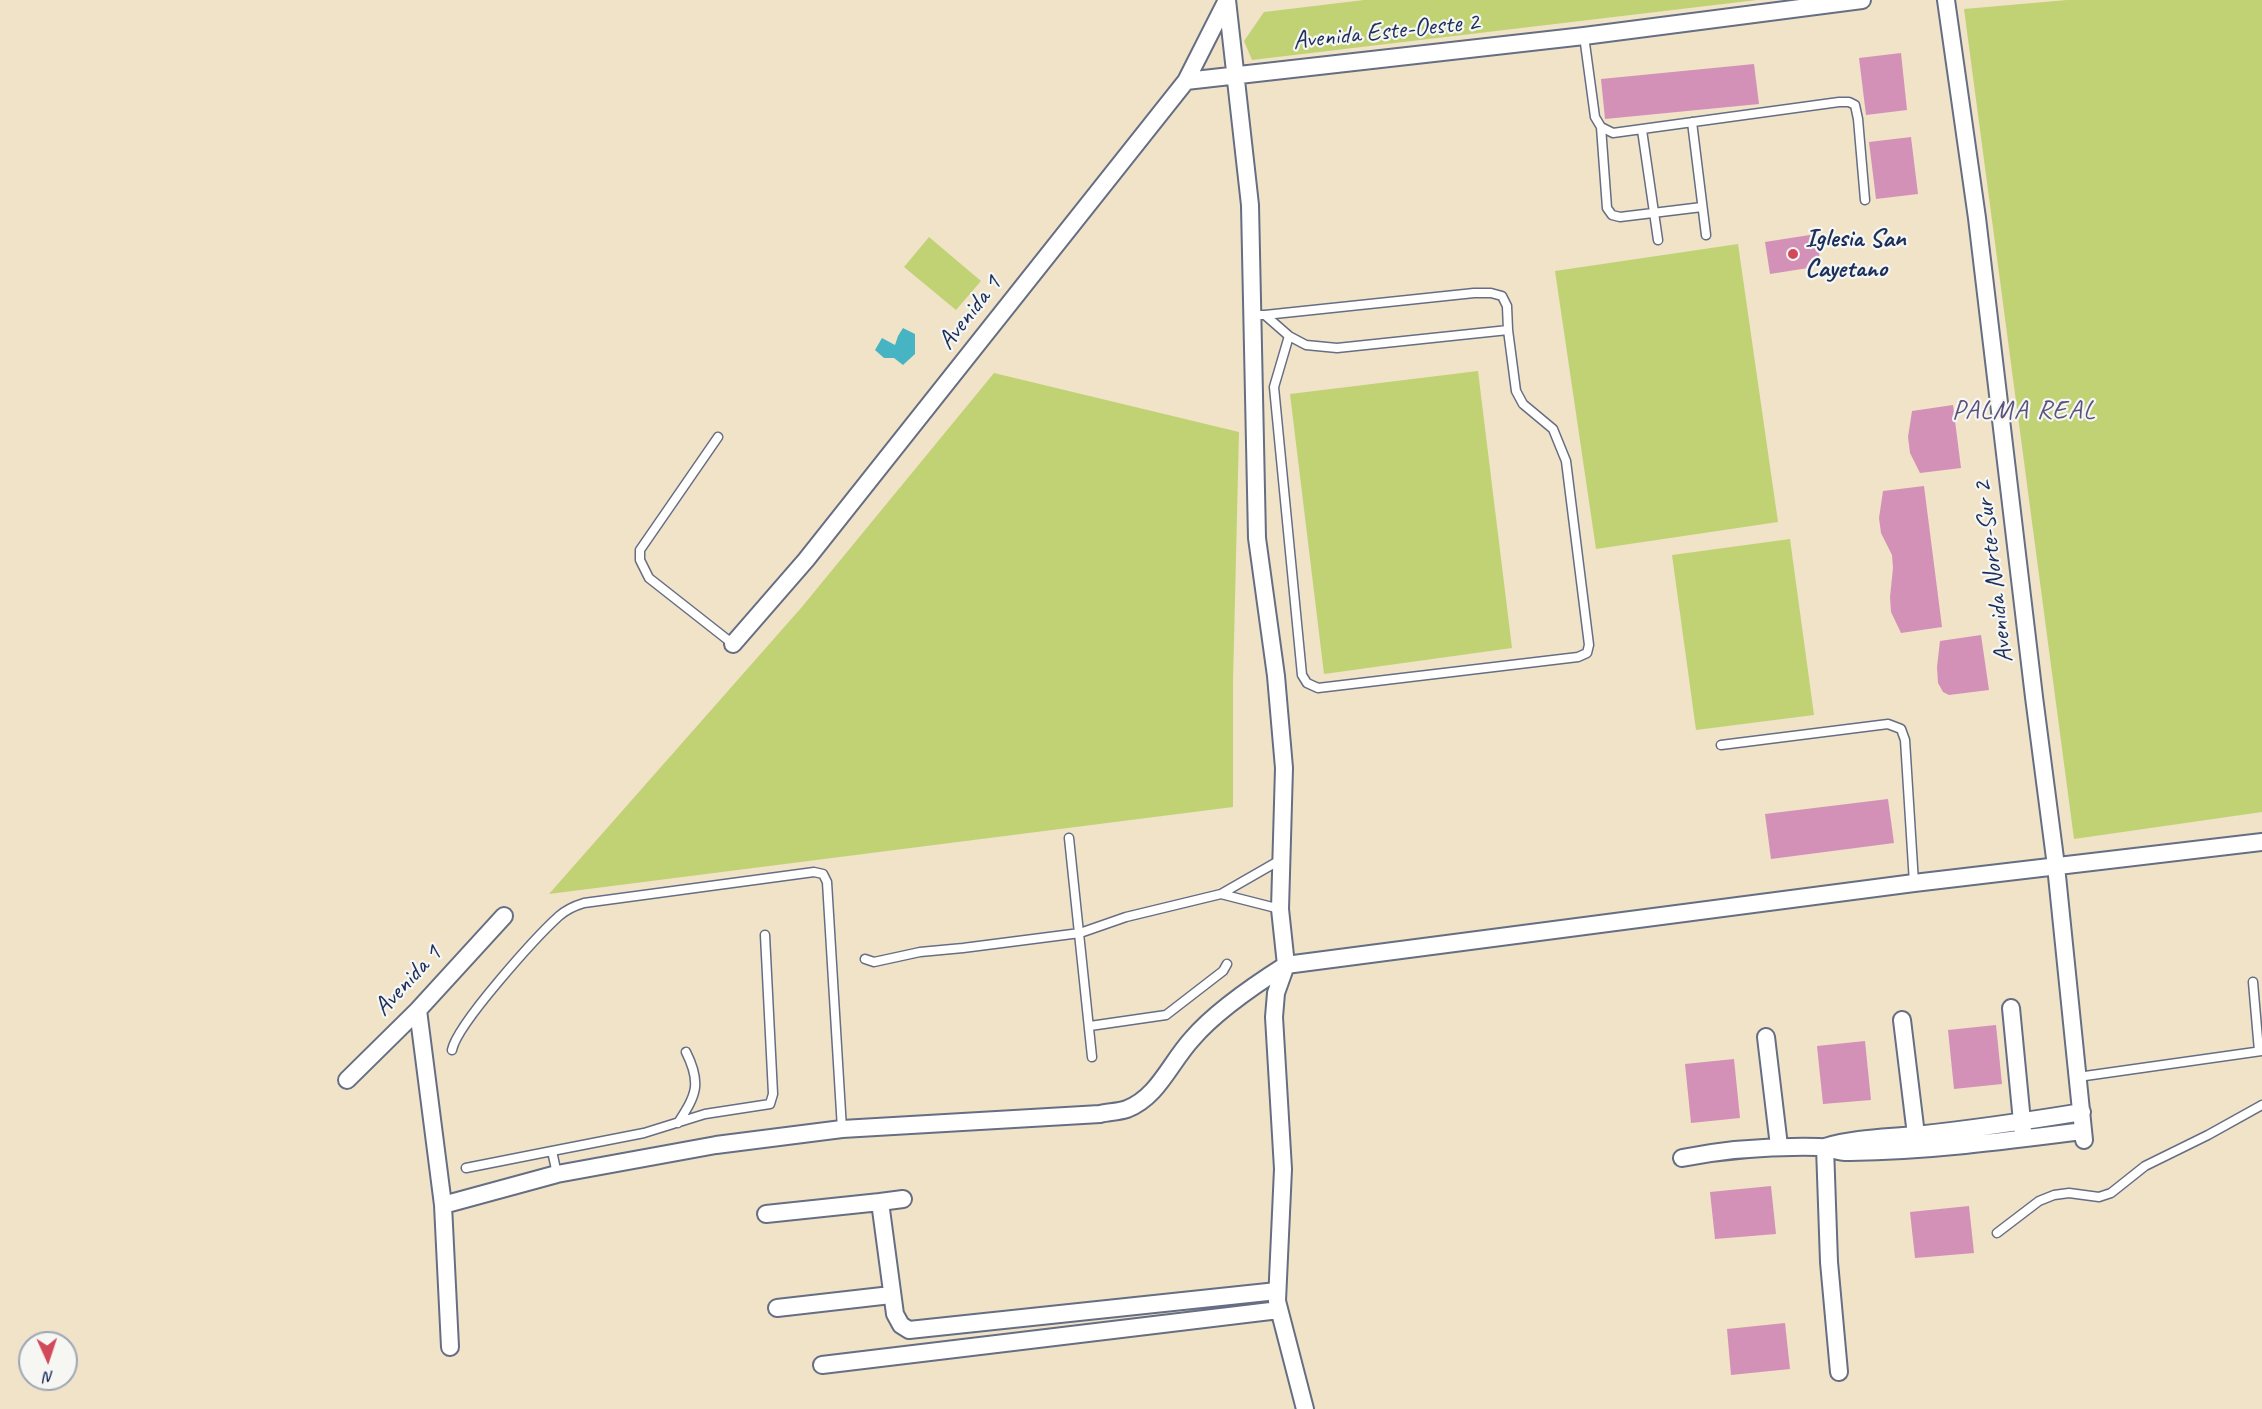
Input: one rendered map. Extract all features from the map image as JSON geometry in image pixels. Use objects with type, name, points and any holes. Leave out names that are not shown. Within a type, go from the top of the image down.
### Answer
[{"type":"street","points":[[1227,0],[1250,205],[1258,315],[1258,547],[1283,746],[1280,909],[1286,965],[1276,993],[1274,1017],[1283,1169],[1277,1301],[1305,1409]]},
{"type":"street","name":"Avenida 1","points":[[733,645],[806,560],[1186,81],[1227,0]]},
{"type":"street","name":"Avenida Este-Oeste 2","points":[[1186,81],[1584,36],[1862,0]]},
{"type":"street","name":"Avenida Norte-Sur 2","points":[[1946,0],[1977,218],[2056,866],[2082,1112],[2083,1136],[2023,1139]]},
{"type":"street","points":[[443,1205],[557,1174],[716,1146],[842,1129],[1100,1114],[1126,1109],[1145,1099],[1166,1075],[1191,1040],[1209,1022],[1259,982],[1286,965],[1914,883],[2262,842]]},
{"type":"street","name":"Avenida 1","points":[[347,1080],[418,1010],[504,916]]},
{"type":"street","points":[[1682,1158],[1722,1150],[1779,1146],[1825,1147],[1846,1140],[1917,1142],[2023,1139],[2011,1008]]},
{"type":"street","points":[[418,1010],[443,1205],[450,1347]]},
{"type":"street","points":[[1902,1020],[1917,1142]]},
{"type":"street","points":[[1766,1037],[1779,1146]]},
{"type":"street","points":[[1917,1142],[2082,1112]]},
{"type":"street","points":[[1825,1147],[1829,1262],[1839,1372]]},
{"type":"street","points":[[766,1214],[903,1199]]},
{"type":"street","points":[[880,1202],[891,1295],[898,1320],[909,1330],[1277,1291]]},
{"type":"street","points":[[777,1308],[891,1295]]},
{"type":"street","points":[[822,1365],[1279,1310]]},
{"type":"lane","points":[[1584,36],[1595,117],[1601,127],[1607,208],[1612,215],[1620,217],[1702,207]]},
{"type":"lane","points":[[1601,127],[1613,133],[1849,102],[1855,105],[1858,119],[1865,200]]},
{"type":"lane","points":[[1692,122],[1706,235]]},
{"type":"lane","points":[[1642,130],[1658,240]]},
{"type":"lane","points":[[1258,315],[1474,293],[1491,293],[1502,296],[1507,306],[1516,391],[1523,404],[1553,429],[1566,461],[1589,645],[1587,653],[1578,657],[1318,688],[1307,683],[1302,675],[1274,387],[1289,336]]},
{"type":"lane","points":[[1258,315],[1306,345],[1337,348],[1508,330]]},
{"type":"lane","points":[[718,438],[640,550],[640,560],[649,578],[733,645]]},
{"type":"lane","points":[[1721,745],[1888,724],[1901,729],[1905,740],[1914,883]]},
{"type":"lane","points":[[1069,838],[1092,1058]]},
{"type":"lane","points":[[865,959],[873,962],[920,952],[1080,933],[1126,917],[1221,894],[1282,859]]},
{"type":"lane","points":[[452,1050],[467,1022],[503,977],[571,906],[814,872],[822,874],[827,882],[842,1129]]},
{"type":"lane","points":[[1221,894],[1280,909]]},
{"type":"lane","points":[[466,1168],[644,1133],[705,1114],[770,1104],[773,1094],[765,935]]},
{"type":"lane","points":[[1090,1026],[1166,1016],[1223,971],[1227,964]]},
{"type":"lane","points":[[2078,1077],[2261,1051],[2253,982]]},
{"type":"lane","points":[[678,1123],[693,1099],[697,1085],[695,1069],[686,1052]]},
{"type":"lane","points":[[1997,1233],[2039,1201],[2054,1195],[2069,1193],[2099,1197],[2111,1193],[2145,1166],[2262,1105]]},
{"type":"lane","points":[[552,1151],[557,1174]]},
{"type":"green space","points":[[1364,0],[1757,0],[1252,60],[1244,41],[1264,12]]},
{"type":"green space","points":[[2067,0],[2262,0],[2262,812],[2074,839],[1964,9]]},
{"type":"green space","points":[[929,237],[981,281],[956,310],[904,267]]},
{"type":"green space","points":[[1738,244],[1778,522],[1596,549],[1555,271]]},
{"type":"green space","points":[[1478,371],[1512,648],[1324,674],[1290,394]]},
{"type":"green space","points":[[994,373],[1239,432],[1233,682],[1233,807],[549,894],[801,608]]},
{"type":"green space","points":[[1790,539],[1814,715],[1696,730],[1672,555]]},
{"type":"water","points":[[903,328],[915,334],[915,354],[903,365],[894,358],[884,358],[875,350],[882,338],[895,345]]},
{"type":"building","points":[[1901,53],[1907,110],[1866,115],[1859,58]]},
{"type":"building","points":[[1754,64],[1759,104],[1605,119],[1601,79]]},
{"type":"building","points":[[1911,137],[1918,194],[1876,199],[1869,142]]},
{"type":"building","name":"Iglesia San Cayetano","points":[[1816,234],[1821,266],[1770,274],[1765,242]]},
{"type":"building","points":[[1953,405],[1961,468],[1920,473],[1910,453],[1908,437],[1912,411]]},
{"type":"building","points":[[1924,486],[1942,627],[1901,633],[1891,612],[1892,555],[1881,533],[1879,518],[1883,491]]},
{"type":"building","points":[[1981,635],[1989,690],[1949,695],[1943,692],[1938,683],[1937,667],[1940,641]]},
{"type":"building","points":[[1888,799],[1894,843],[1771,859],[1765,814]]},
{"type":"building","points":[[1996,1025],[2002,1084],[1954,1089],[1948,1030]]},
{"type":"building","points":[[1865,1041],[1871,1100],[1823,1104],[1817,1046]]},
{"type":"building","points":[[1734,1059],[1740,1118],[1691,1123],[1685,1064]]},
{"type":"building","points":[[1771,1186],[1776,1234],[1715,1239],[1710,1192]]},
{"type":"building","points":[[1969,1206],[1974,1253],[1915,1258],[1910,1212]]},
{"type":"building","points":[[1785,1323],[1790,1369],[1731,1375],[1727,1329]]},
{"type":"place","name":"Iglesia San Cayetano","points":[[1793,254]]},
{"type":"district","name":"PALMA REAL","points":[[2024,411]]}]
